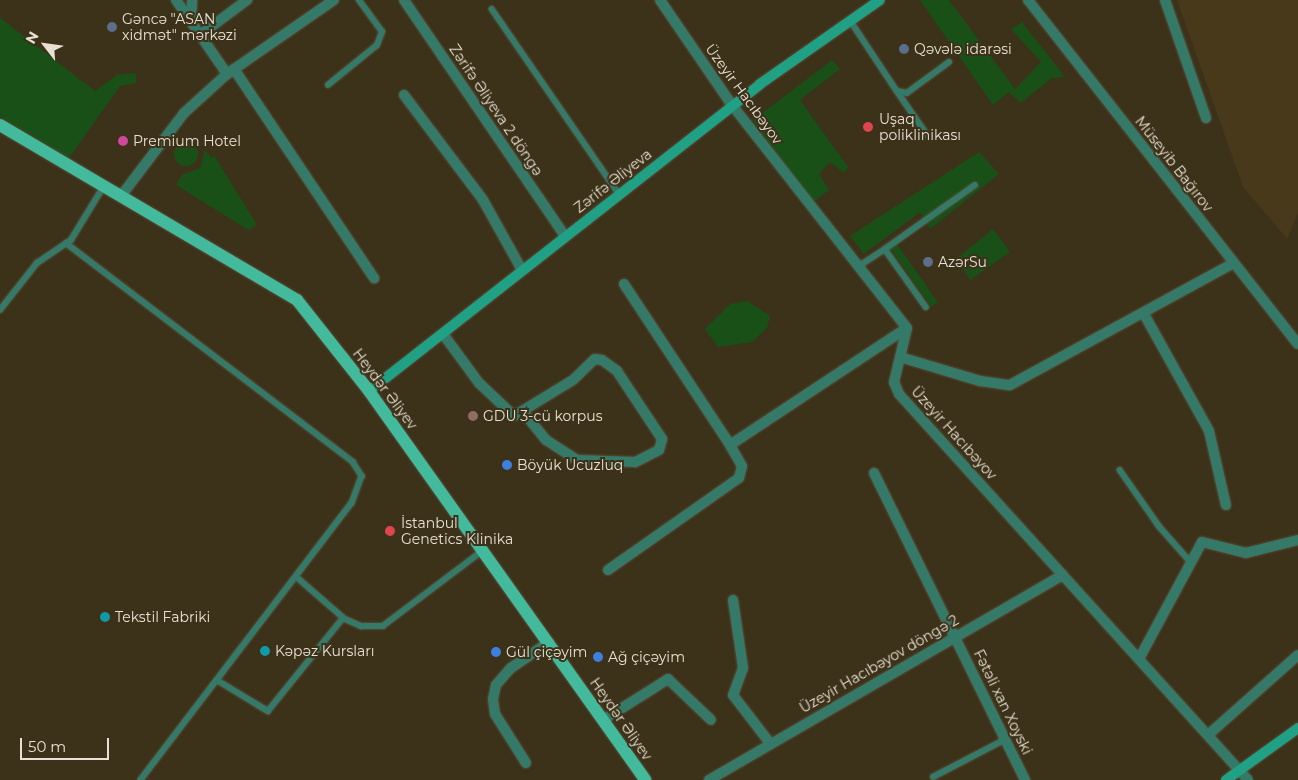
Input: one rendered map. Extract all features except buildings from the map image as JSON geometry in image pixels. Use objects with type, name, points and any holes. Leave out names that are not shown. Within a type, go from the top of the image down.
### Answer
[{"type":"main road","name":"Heydər Əliyev","points":[[0,125],[297,300],[369,391],[550,642],[645,780]]},
{"type":"street","points":[[176,0],[200,35],[230,71],[374,278]]},
{"type":"street","points":[[191,22],[192,0]]},
{"type":"street","points":[[200,35],[247,0]]},
{"type":"street","points":[[121,196],[184,113],[230,71],[334,0]]},
{"type":"street","name":"Zərifə Əliyeva 2 döngə","points":[[404,0],[565,236]]},
{"type":"street","name":"Üzeyir Hacıbəyov","points":[[660,0],[732,106],[907,328],[894,382],[899,394],[1248,780]]},
{"type":"street","name":"Zərifə Əliyeva","points":[[369,391],[732,106],[880,0]]},
{"type":"street","name":"Müseyib Bağırov","points":[[1028,0],[1298,344]]},
{"type":"street","points":[[1165,0],[1206,118]]},
{"type":"street","points":[[404,95],[483,200],[522,270]]},
{"type":"street","points":[[900,357],[980,381],[1010,385],[1144,314],[1234,263]]},
{"type":"street","points":[[608,570],[738,478],[742,466],[624,284]]},
{"type":"street","points":[[1144,314],[1210,431],[1226,505]]},
{"type":"street","points":[[730,445],[907,328]]},
{"type":"street","points":[[443,334],[507,414],[524,414],[595,360],[602,360],[617,371],[662,439],[659,450],[635,462],[578,460],[546,440],[524,414]]},
{"type":"street","name":"Fətəli xan Xoyski","points":[[874,472],[1026,780]]},
{"type":"street","points":[[1139,659],[1189,560],[1202,542],[1246,553],[1298,540]]},
{"type":"street","name":"Üzeyir Hacıbəyov döngə 2","points":[[709,780],[769,742],[1063,575]]},
{"type":"street","points":[[733,600],[743,668],[733,696],[769,742]]},
{"type":"street","points":[[526,763],[495,714],[492,699],[496,685],[511,668],[550,642]]},
{"type":"street","points":[[1208,736],[1298,655]]},
{"type":"street","points":[[603,720],[668,679],[711,720]]},
{"type":"street","points":[[1226,780],[1298,728]]},
{"type":"lane","points":[[328,84],[377,45],[382,32],[359,0]]},
{"type":"lane","points":[[492,9],[619,194]]},
{"type":"lane","points":[[850,20],[928,136]]},
{"type":"lane","points":[[897,91],[907,92],[948,62]]},
{"type":"lane","points":[[859,266],[974,185]]},
{"type":"lane","points":[[0,310],[27,273],[66,244],[104,186]]},
{"type":"lane","points":[[66,244],[353,462],[362,476],[360,490],[141,780]]},
{"type":"lane","points":[[884,249],[926,306]]},
{"type":"lane","points":[[1120,470],[1158,526],[1189,560]]},
{"type":"lane","points":[[296,577],[343,618],[361,626],[383,626],[484,550]]},
{"type":"lane","points":[[217,680],[268,711],[343,618]]},
{"type":"lane","points":[[933,777],[1006,739]]},
{"type":"shaded area","points":[[1177,0],[1298,0],[1298,213],[1287,239],[1243,187]]},
{"type":"green space","points":[[920,0],[949,0],[1015,89],[1041,62],[1011,29],[1022,22],[1065,77],[1052,78],[1021,103],[1009,92],[993,105]]},
{"type":"green space","points":[[0,18],[95,91],[117,75],[136,73],[136,83],[120,86],[69,158],[0,117]]},
{"type":"green space","points":[[832,60],[840,69],[800,100],[848,167],[844,173],[830,162],[819,174],[829,190],[812,203],[753,120]]},
{"type":"green space","points":[[186,142],[194,146],[198,154],[194,162],[186,166],[178,162],[174,154],[178,146]]},
{"type":"green space","points":[[205,150],[212,158],[214,155],[257,225],[248,230],[176,185],[182,175],[200,168]]},
{"type":"green space","points":[[979,152],[999,174],[930,229],[920,212],[864,254],[850,236]]},
{"type":"green space","points":[[993,229],[1010,252],[970,280],[956,259]]},
{"type":"green space","points":[[897,244],[938,302],[931,307],[890,249]]},
{"type":"green space","points":[[747,301],[770,316],[767,328],[752,342],[718,347],[705,329],[730,304]]},
{"type":"place","name":"Gəncə \"ASAN xidmət\" mərkəzi","points":[[112,27]]},
{"type":"place","name":"Qəvələ idarəsi","points":[[904,49]]},
{"type":"place","name":"Uşaq poliklinikası","points":[[868,127]]},
{"type":"place","name":"Premium Hotel","points":[[123,141]]},
{"type":"place","name":"AzərSu","points":[[928,262]]},
{"type":"place","name":"GDU 3-cü korpus","points":[[473,416]]},
{"type":"place","name":"Böyük Ucuzluq","points":[[507,465]]},
{"type":"place","name":"İstanbul Genetics Klinika","points":[[390,531]]},
{"type":"place","name":"Tekstil Fabriki","points":[[105,617]]},
{"type":"place","name":"Kəpəz Kursları","points":[[265,651]]},
{"type":"place","name":"Gül çiçəyim","points":[[496,652]]},
{"type":"place","name":"Ağ çiçəyim","points":[[598,657]]}]
